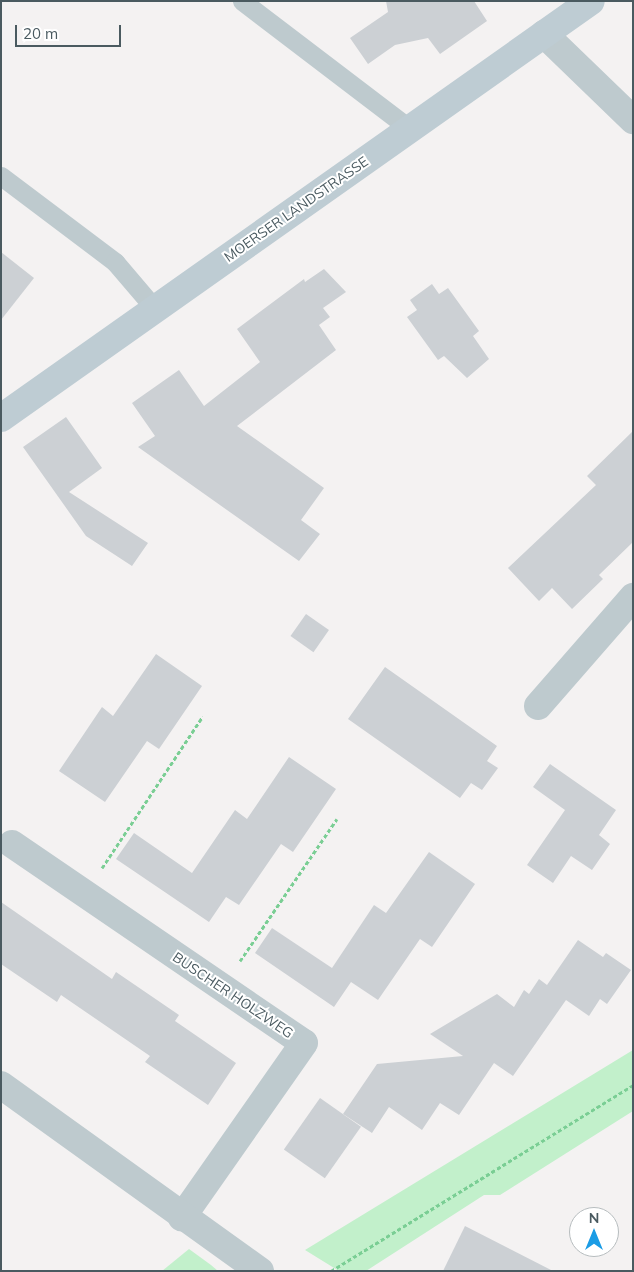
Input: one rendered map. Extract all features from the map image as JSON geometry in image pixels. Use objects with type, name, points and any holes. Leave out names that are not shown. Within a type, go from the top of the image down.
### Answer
[{"type":"main road","name":"MOERSER LANDSTRASSE","points":[[1,418],[591,1]]},
{"type":"street","points":[[544,34],[633,120]]},
{"type":"street","points":[[538,706],[633,598]]},
{"type":"street","name":"BUSCHER HOLZWEG","points":[[12,844],[304,1043],[182,1217]]},
{"type":"street","points":[[1,1085],[182,1217],[260,1271]]},
{"type":"lane","points":[[242,1],[410,129]]},
{"type":"lane","points":[[1,176],[114,262],[155,309]]},
{"type":"path","points":[[85,894],[203,716]]},
{"type":"path","points":[[222,987],[337,819]]},
{"type":"path","points":[[331,1271],[633,1085]]},
{"type":"green space","points":[[633,1050],[633,1111],[500,1195],[484,1195],[366,1271],[339,1271],[305,1250]]},
{"type":"green space","points":[[189,1249],[211,1265],[218,1271],[162,1271]]},
{"type":"building","points":[[386,1],[474,1],[487,21],[440,54],[428,38],[395,45],[368,64],[350,38],[388,12]]},
{"type":"building","points":[[1,252],[34,278],[1,320]]},
{"type":"building","points":[[324,269],[346,292],[323,308],[330,317],[319,325],[336,350],[237,426],[324,488],[301,520],[320,534],[299,561],[138,447],[155,436],[132,403],[179,370],[204,406],[260,362],[237,329],[304,279],[305,282]]},
{"type":"building","points":[[432,284],[439,294],[448,288],[479,331],[473,336],[489,359],[467,378],[444,356],[438,360],[407,317],[417,310],[410,300]]},
{"type":"building","points":[[66,417],[102,468],[69,492],[148,543],[132,566],[86,536],[23,447]]},
{"type":"building","points":[[633,431],[633,542],[599,575],[603,579],[572,609],[552,588],[539,601],[508,568],[596,485],[587,476]]},
{"type":"building","points":[[306,614],[329,630],[313,652],[291,636]]},
{"type":"building","points":[[156,654],[202,686],[159,749],[147,741],[105,802],[59,771],[102,707],[113,716]]},
{"type":"building","points":[[385,667],[497,746],[487,761],[498,768],[482,790],[471,783],[460,798],[348,719]]},
{"type":"building","points":[[289,757],[336,789],[293,852],[281,844],[239,905],[226,897],[209,922],[116,859],[134,833],[192,873],[235,810],[247,819]]},
{"type":"building","points":[[550,764],[616,810],[599,835],[610,844],[592,870],[571,856],[553,883],[527,865],[565,810],[533,787]]},
{"type":"building","points":[[429,852],[475,884],[432,947],[420,939],[378,1000],[351,982],[334,1007],[255,953],[272,928],[332,968],[374,905],[386,913]]},
{"type":"building","points":[[1,902],[112,979],[116,972],[179,1015],[175,1021],[236,1063],[208,1105],[145,1062],[150,1056],[61,995],[57,1002],[1,964]]},
{"type":"building","points":[[578,940],[603,957],[606,953],[631,970],[607,1004],[600,999],[589,1016],[566,1000],[513,1076],[494,1063],[459,1115],[440,1103],[422,1130],[389,1107],[372,1133],[343,1114],[377,1064],[463,1056],[430,1034],[497,994],[514,1007],[524,990],[529,994],[539,979],[547,985]]},
{"type":"building","points":[[320,1098],[361,1127],[325,1178],[284,1150]]},
{"type":"building","points":[[465,1226],[553,1271],[443,1271]]}]
